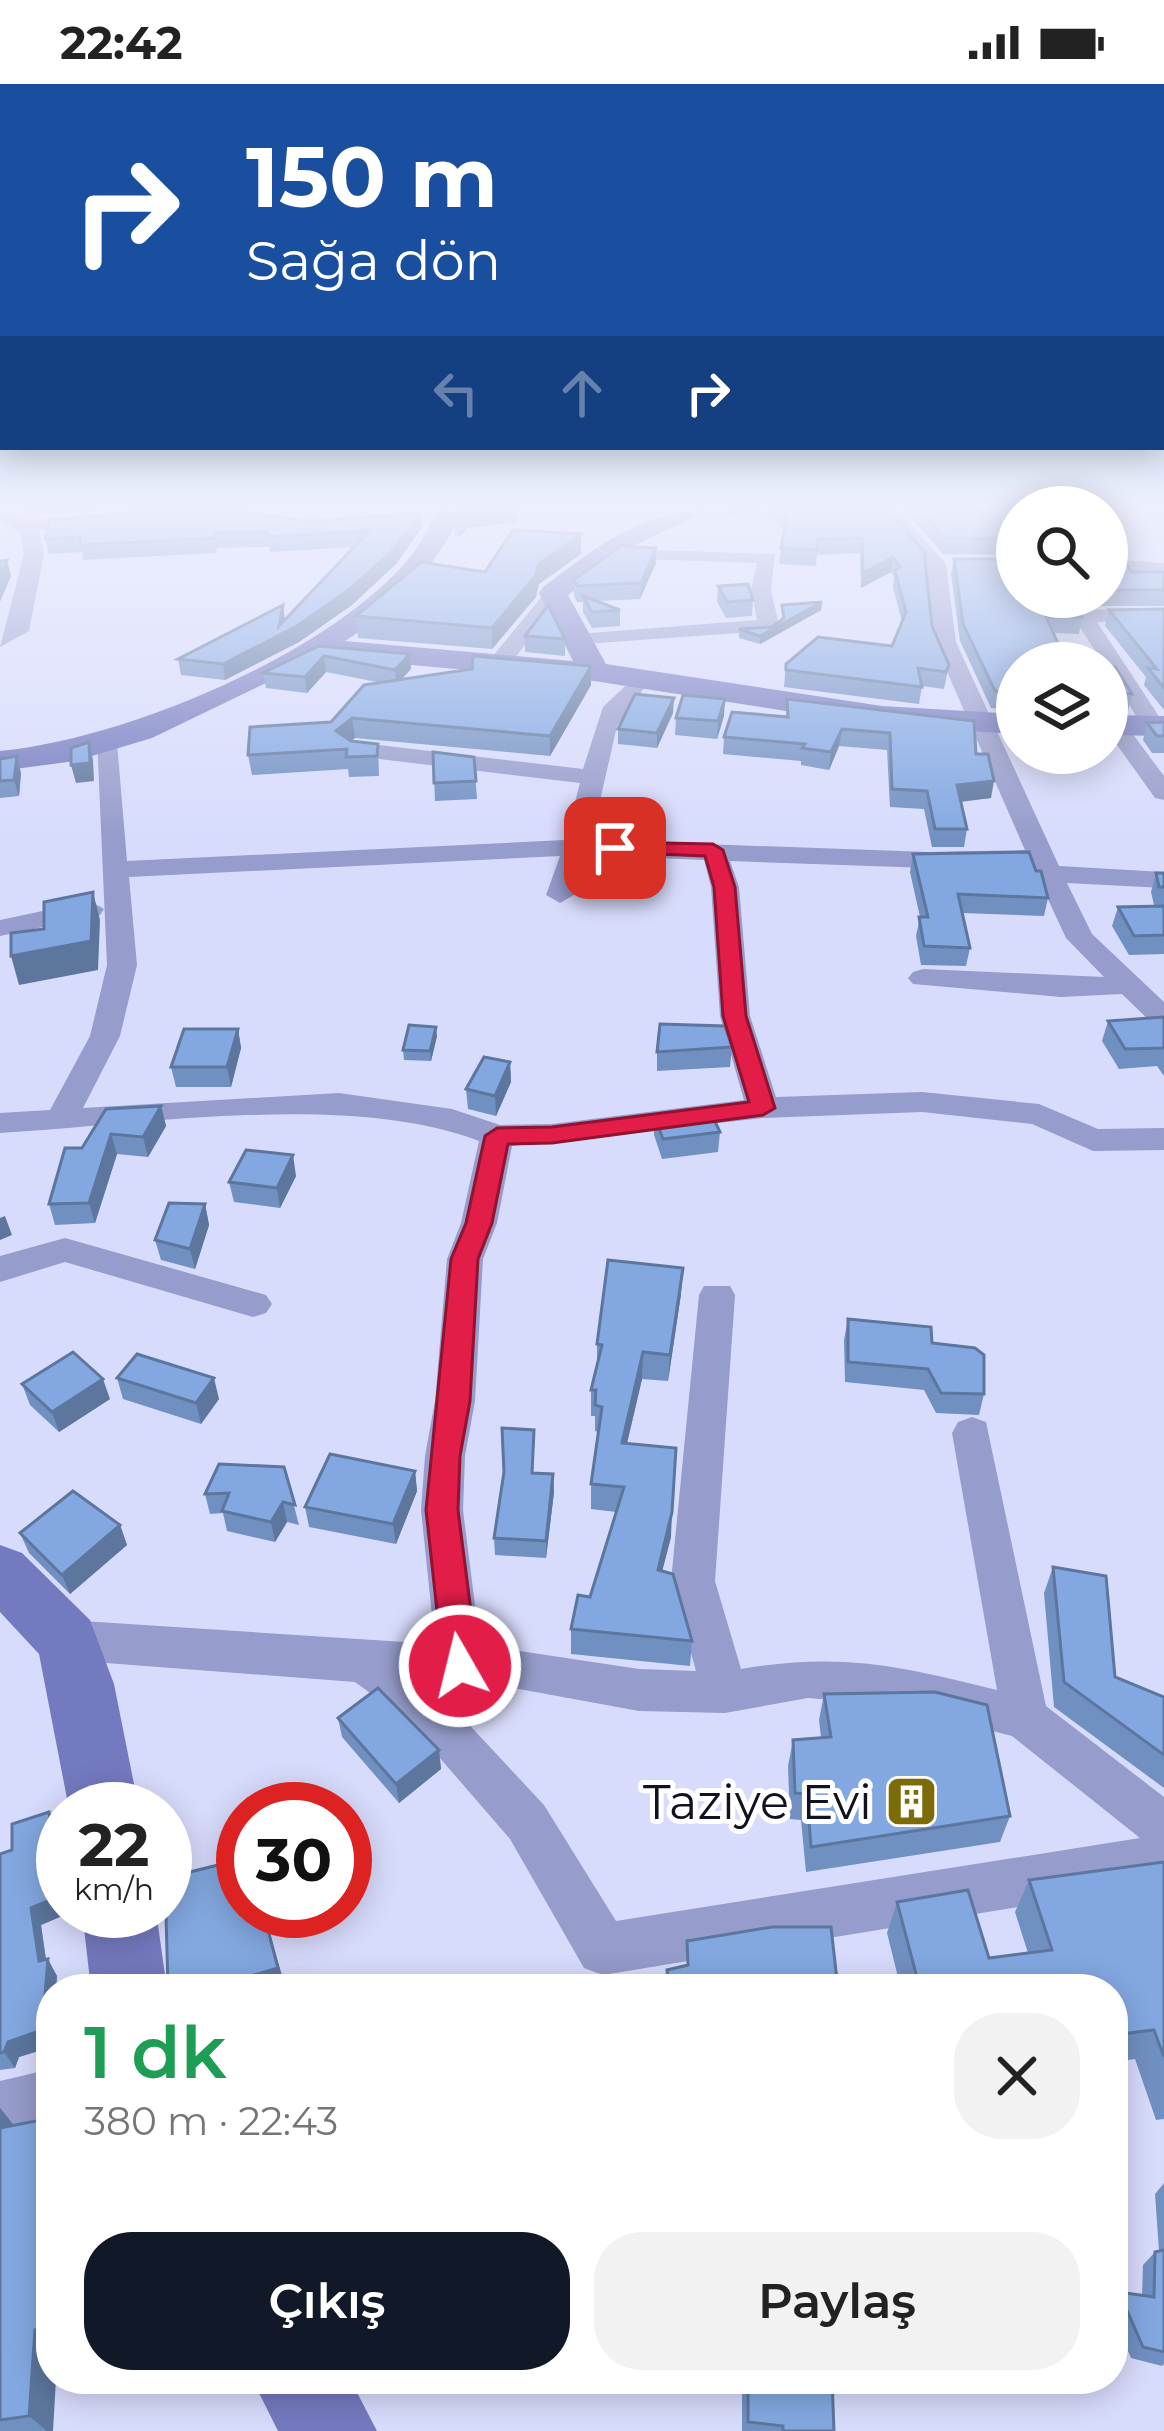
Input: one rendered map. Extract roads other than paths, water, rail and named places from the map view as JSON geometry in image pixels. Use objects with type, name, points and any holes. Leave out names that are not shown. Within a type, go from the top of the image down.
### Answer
[{"type":"street","points":[[0,641],[18,631],[20,621]]},
{"type":"street","points":[[0,761],[105,743],[315,647],[350,621]]},
{"type":"street","points":[[500,662],[533,621]]},
{"type":"street","points":[[565,621],[594,672]]},
{"type":"street","points":[[577,640],[769,625],[768,621]]},
{"type":"street","points":[[945,621],[945,642],[977,723],[1080,938],[1164,1018]]},
{"type":"street","points":[[1086,621],[1158,726]]},
{"type":"street","points":[[315,647],[594,672],[882,716],[996,723]]},
{"type":"street","points":[[560,896],[596,778],[605,726],[614,707],[639,680]]},
{"type":"street","points":[[62,1117],[105,1036],[122,965],[121,903],[105,743]]},
{"type":"street","points":[[1128,747],[1164,793]]},
{"type":"street","points":[[355,749],[596,778]]},
{"type":"street","points":[[118,869],[574,847],[1048,866],[1164,880]]},
{"type":"street","points":[[713,850],[724,887],[735,1016],[763,1108]]},
{"type":"street","points":[[0,928],[121,903]]},
{"type":"street","points":[[923,978],[1061,988],[1127,985]]},
{"type":"street","points":[[0,1123],[339,1103],[452,1119],[497,1136],[552,1135],[763,1108],[966,1105],[1039,1114],[1093,1140],[1164,1139]]},
{"type":"street","points":[[460,1666],[442,1510],[445,1456],[455,1401],[465,1259],[479,1223],[497,1136]]},
{"type":"street","points":[[0,1270],[65,1250],[253,1304]]},
{"type":"street","points":[[717,1295],[693,1581],[725,1691]]},
{"type":"street","points":[[972,1433],[1025,1718]]},
{"type":"street","points":[[0,1571],[67,1640],[98,1782]]},
{"type":"street","points":[[67,1640],[364,1663],[502,1666],[639,1690],[725,1691],[808,1678],[892,1684],[1025,1718],[1164,1827]]},
{"type":"street","points":[[364,1663],[424,1705],[527,1822],[603,1949],[911,1904],[1164,1859]]},
{"type":"street","points":[[122,1938],[127,1974]]},
{"type":"street","points":[[0,2109],[36,2101]]},
{"type":"street","points":[[306,2394],[332,2431]]},
{"type":"place","name":"Taziye Evi","points":[[911,1802]]}]
